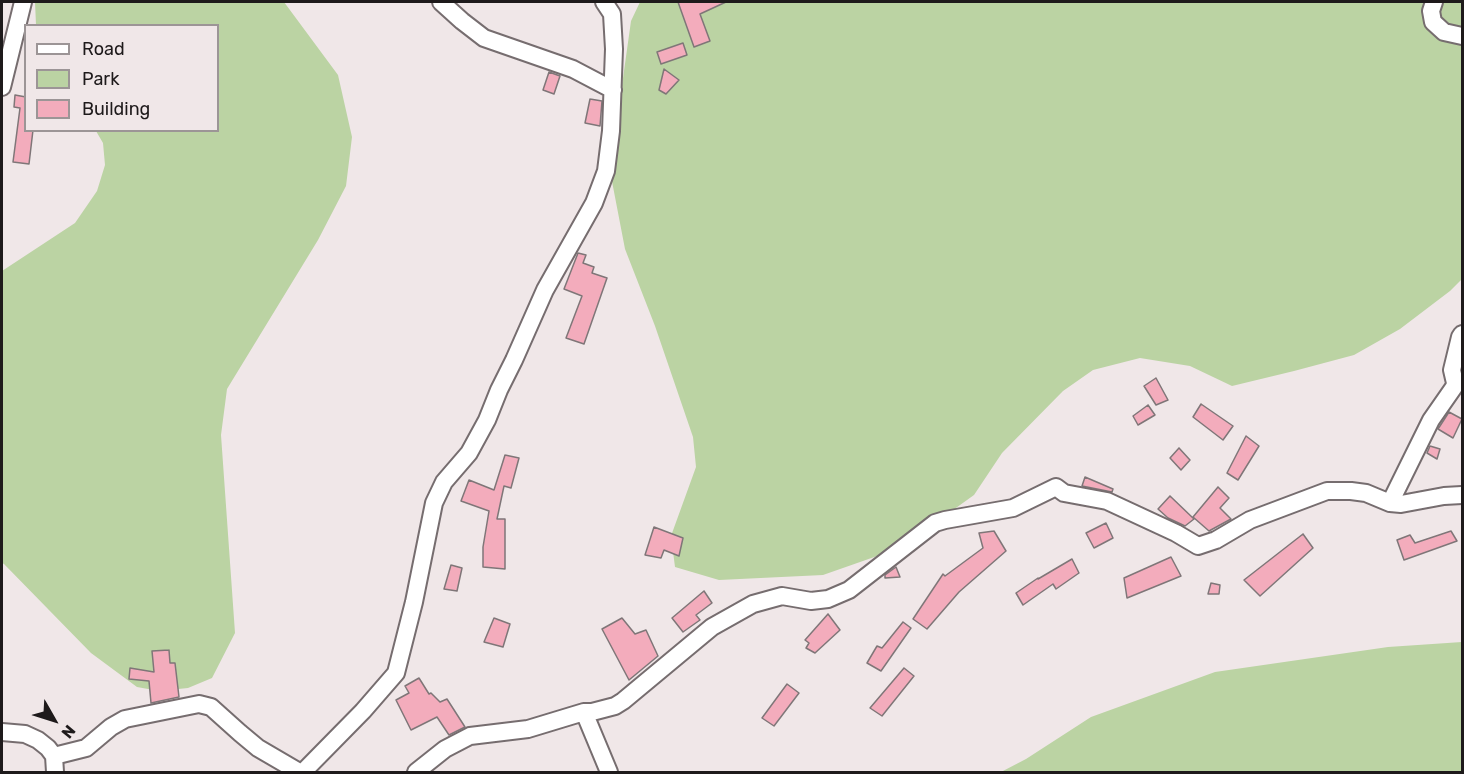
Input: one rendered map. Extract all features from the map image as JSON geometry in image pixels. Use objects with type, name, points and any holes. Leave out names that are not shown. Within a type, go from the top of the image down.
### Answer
[{"type":"street","points":[[2,87],[23,2]]},
{"type":"street","points":[[441,2],[484,38],[573,69],[613,90]]},
{"type":"street","points":[[303,772],[363,711],[396,673],[414,602],[434,503],[444,482],[469,453],[545,290],[594,203],[606,171],[611,131],[614,49],[612,14],[604,2]]},
{"type":"street","points":[[1434,2],[1431,11],[1433,22],[1444,32],[1462,36]]},
{"type":"street","points":[[1390,503],[1431,420],[1454,387],[1452,370],[1462,334]]},
{"type":"street","points":[[416,772],[445,749],[470,736],[528,729],[584,712],[615,706],[712,627],[753,604],[782,596],[811,601],[828,599],[849,590],[935,523],[1013,508],[1056,487],[1064,493],[1107,501],[1176,533],[1198,546],[1216,540],[1250,520],[1327,491],[1366,493],[1390,503],[1401,504],[1462,495]]},
{"type":"street","points":[[2,732],[25,734],[38,740],[48,748],[55,764],[86,748],[111,727],[125,719],[199,704],[211,707],[258,748],[299,772]]},
{"type":"street","points":[[584,712],[609,772]]},
{"type":"green space","points":[[35,2],[284,2],[338,75],[352,137],[346,186],[318,240],[227,389],[221,435],[235,633],[212,678],[188,688],[159,691],[137,687],[91,653],[2,563],[2,271],[75,223],[97,191],[105,165],[103,143],[97,132],[219,132],[219,24],[36,24]]},
{"type":"green space","points":[[640,2],[1462,2],[1462,279],[1450,291],[1400,329],[1354,355],[1294,371],[1232,386],[1190,366],[1140,358],[1093,370],[1063,391],[1002,453],[974,495],[900,548],[823,575],[719,580],[675,567],[671,536],[696,467],[693,437],[655,326],[625,249],[610,171],[631,21]]},
{"type":"green space","points":[[1462,642],[1462,772],[1001,772],[1026,759],[1091,717],[1215,672],[1388,647]]},
{"type":"building","points":[[678,2],[726,2],[700,14],[710,41],[694,47]]},
{"type":"building","points":[[683,43],[687,55],[661,64],[657,52]]},
{"type":"building","points":[[664,69],[679,80],[666,94],[659,90]]},
{"type":"building","points":[[549,72],[560,76],[554,94],[543,90]]},
{"type":"building","points":[[15,95],[24,97],[24,132],[33,132],[29,164],[13,162],[20,108],[14,107]]},
{"type":"building","points":[[590,99],[602,101],[600,126],[585,123]]},
{"type":"building","points":[[578,253],[586,255],[583,263],[594,267],[592,273],[607,278],[584,344],[566,338],[582,296],[564,289]]},
{"type":"building","points":[[1156,378],[1168,400],[1156,405],[1144,386]]},
{"type":"building","points":[[1201,404],[1233,426],[1223,440],[1193,417]]},
{"type":"building","points":[[1148,405],[1155,415],[1138,425],[1133,416]]},
{"type":"building","points":[[1449,412],[1462,419],[1453,438],[1438,429]]},
{"type":"building","points":[[1246,436],[1259,446],[1238,480],[1227,473]]},
{"type":"building","points":[[1430,446],[1440,449],[1437,459],[1427,453]]},
{"type":"building","points":[[1179,448],[1190,460],[1181,470],[1170,458]]},
{"type":"building","points":[[505,455],[519,458],[511,488],[504,486],[497,519],[505,519],[505,569],[483,567],[483,547],[489,511],[461,501],[469,480],[494,490]]},
{"type":"building","points":[[1085,477],[1113,489],[1112,492],[1082,486]]},
{"type":"building","points":[[1218,487],[1229,498],[1220,508],[1231,519],[1209,531],[1193,517]]},
{"type":"building","points":[[1170,496],[1194,519],[1185,526],[1168,518],[1158,509]]},
{"type":"building","points":[[1106,523],[1113,538],[1094,548],[1086,533]]},
{"type":"building","points":[[654,527],[683,538],[679,556],[664,550],[661,558],[645,555]]},
{"type":"building","points":[[994,531],[1006,551],[959,592],[927,629],[913,619],[943,574],[945,576],[983,548],[979,533]]},
{"type":"building","points":[[1451,531],[1457,541],[1404,560],[1397,540],[1410,535],[1415,543]]},
{"type":"building","points":[[1303,534],[1313,548],[1260,596],[1244,580]]},
{"type":"building","points":[[1171,557],[1181,576],[1127,598],[1124,578]]},
{"type":"building","points":[[1072,559],[1079,573],[1056,589],[1053,584],[1023,605],[1016,593]]},
{"type":"building","points":[[451,565],[462,568],[457,591],[444,589]]},
{"type":"building","points":[[896,567],[900,577],[885,578],[885,575]]},
{"type":"building","points":[[1211,583],[1220,585],[1219,594],[1208,594]]},
{"type":"building","points":[[704,591],[712,603],[696,615],[700,620],[683,632],[672,618]]},
{"type":"building","points":[[828,614],[840,630],[815,653],[806,648],[809,643],[805,640]]},
{"type":"building","points":[[494,618],[510,624],[503,647],[484,642]]},
{"type":"building","points":[[622,618],[635,634],[646,630],[658,656],[629,680],[602,629]]},
{"type":"building","points":[[903,622],[911,628],[881,671],[867,663],[877,646],[882,648]]},
{"type":"building","points":[[169,650],[170,663],[175,663],[179,697],[151,703],[149,681],[129,679],[130,668],[154,672],[152,651]]},
{"type":"building","points":[[904,668],[914,676],[882,716],[870,708]]},
{"type":"building","points":[[419,678],[429,694],[431,693],[440,702],[447,699],[465,727],[449,735],[437,717],[411,730],[396,700],[409,693],[405,686]]},
{"type":"building","points":[[787,684],[799,693],[774,726],[762,718]]}]
